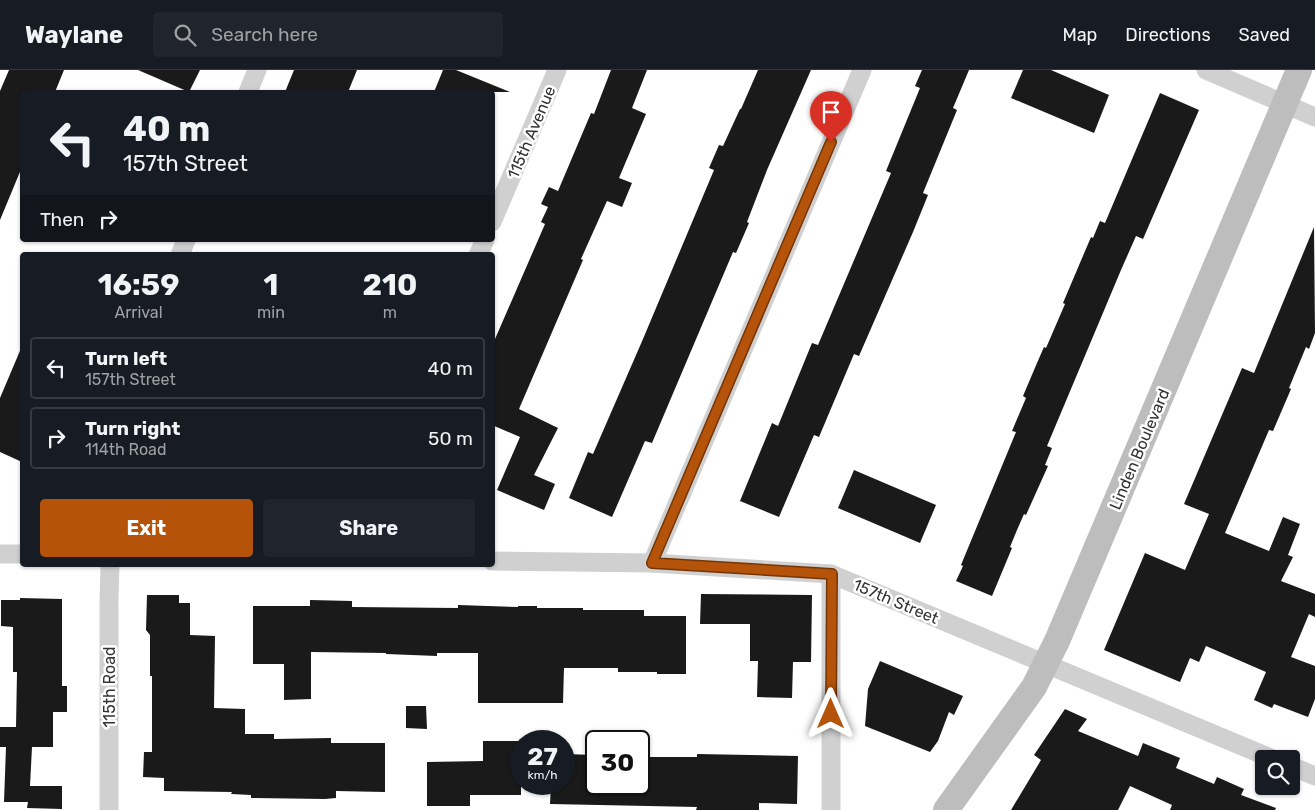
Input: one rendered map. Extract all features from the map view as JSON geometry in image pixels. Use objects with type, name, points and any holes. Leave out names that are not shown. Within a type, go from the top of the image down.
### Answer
[{"type":"main road","name":"Linden Boulevard","points":[[946,810],[1034,687],[1057,641],[1299,70]]},
{"type":"street","points":[[249,90],[257,70]]},
{"type":"street","name":"115th Avenue","points":[[495,215],[557,70]]},
{"type":"street","points":[[652,563],[862,70]]},
{"type":"street","points":[[1206,70],[1315,117]]},
{"type":"street","points":[[0,554],[20,554]]},
{"type":"street","name":"157th Street","points":[[495,561],[652,563],[832,574],[1255,751]]},
{"type":"street","name":"115th Road","points":[[109,810],[110,567]]},
{"type":"street","points":[[831,810],[832,574]]},
{"type":"street","points":[[1300,770],[1315,776]]},
{"type":"building","points":[[9,70],[64,70],[56,90],[20,90],[20,172],[0,220],[0,91]]},
{"type":"building","points":[[138,70],[200,70],[190,90],[184,90]]},
{"type":"building","points":[[294,70],[357,70],[349,90],[286,90]]},
{"type":"building","points":[[443,70],[456,70],[510,92],[495,92],[495,90],[435,90]]},
{"type":"building","points":[[611,70],[647,70],[632,108],[646,114],[619,178],[632,183],[622,207],[607,201],[519,409],[558,428],[534,475],[555,484],[544,510],[497,490],[520,437],[495,426],[495,339],[545,224],[541,222],[548,207],[541,204],[549,187],[558,191],[591,113],[594,114]]},
{"type":"building","points":[[758,70],[811,70],[767,170],[747,222],[749,223],[736,253],[733,252],[652,443],[645,441],[612,517],[569,498],[588,452],[593,454],[643,339],[714,170],[709,168],[719,145],[723,146]]},
{"type":"building","points":[[922,70],[969,70],[953,108],[957,110],[923,193],[928,195],[913,232],[859,356],[854,354],[819,437],[814,435],[779,517],[740,501],[772,423],[778,426],[812,343],[818,345],[891,173],[886,171],[920,88],[915,86]]},
{"type":"building","points":[[1023,70],[1051,70],[1109,95],[1094,133],[1011,98]]},
{"type":"building","points":[[1160,93],[1199,110],[1143,239],[1136,236],[1121,270],[1047,446],[1052,448],[1045,465],[1048,466],[1026,515],[1024,514],[1017,530],[1010,547],[1012,548],[992,596],[956,581],[963,566],[961,565],[1016,432],[1012,431],[1026,398],[1023,396],[1065,304],[1063,303],[1091,237],[1093,238],[1100,221],[1105,223]]},
{"type":"building","points":[[1314,227],[1315,333],[1309,349],[1306,347],[1273,431],[1269,430],[1225,533],[1269,551],[1283,517],[1300,524],[1288,555],[1293,557],[1281,581],[1315,594],[1315,617],[1309,614],[1291,657],[1315,666],[1315,699],[1308,717],[1274,704],[1272,708],[1254,700],[1266,672],[1206,646],[1199,662],[1190,658],[1180,682],[1104,650],[1145,553],[1185,570],[1209,514],[1184,504],[1242,368],[1254,373]]},
{"type":"building","points":[[20,351],[20,461],[0,452],[0,398]]},
{"type":"building","points":[[854,470],[936,505],[920,543],[838,508]]},
{"type":"building","points":[[701,594],[812,595],[811,662],[793,662],[792,698],[757,697],[758,661],[750,661],[750,624],[700,624]]},
{"type":"building","points":[[147,595],[179,595],[179,603],[190,603],[190,635],[215,636],[214,708],[245,709],[245,734],[274,734],[274,739],[331,738],[331,743],[385,743],[385,792],[336,791],[336,798],[325,799],[251,798],[251,795],[231,794],[232,792],[164,791],[164,778],[143,777],[144,752],[152,752],[152,676],[150,676],[150,635],[146,630]]},
{"type":"building","points":[[20,598],[62,599],[62,686],[67,686],[67,712],[53,712],[53,747],[32,747],[30,786],[62,786],[62,809],[27,808],[28,802],[4,802],[6,747],[0,747],[0,727],[16,727],[17,672],[13,672],[13,627],[1,626],[1,600],[20,600]]},
{"type":"building","points":[[310,600],[352,601],[352,607],[458,608],[458,605],[537,606],[537,608],[583,608],[583,610],[644,610],[644,616],[686,616],[686,674],[618,672],[618,668],[564,668],[563,703],[478,703],[478,653],[437,653],[437,656],[311,652],[311,699],[284,700],[284,664],[253,664],[253,606],[310,606]]},
{"type":"building","points":[[880,661],[963,696],[954,715],[949,712],[938,741],[930,752],[865,726],[868,689]]},
{"type":"building","points":[[406,706],[426,706],[427,729],[406,728]]},
{"type":"building","points":[[1065,709],[1087,719],[1078,731],[1138,756],[1143,743],[1180,758],[1176,768],[1214,784],[1217,777],[1244,789],[1241,795],[1276,808],[1275,810],[1170,810],[1172,805],[1130,786],[1118,810],[1011,810],[1041,760],[1034,755]]},
{"type":"building","points":[[483,741],[510,741],[510,795],[470,795],[470,806],[427,806],[427,762],[483,761]]},
{"type":"building","points":[[575,754],[585,755],[585,795],[650,795],[650,757],[697,757],[697,754],[798,756],[797,804],[759,803],[759,810],[696,810],[697,807],[550,804],[550,795],[575,795]]},
{"type":"route","points":[[831,142],[652,563],[832,574],[831,714]]}]
